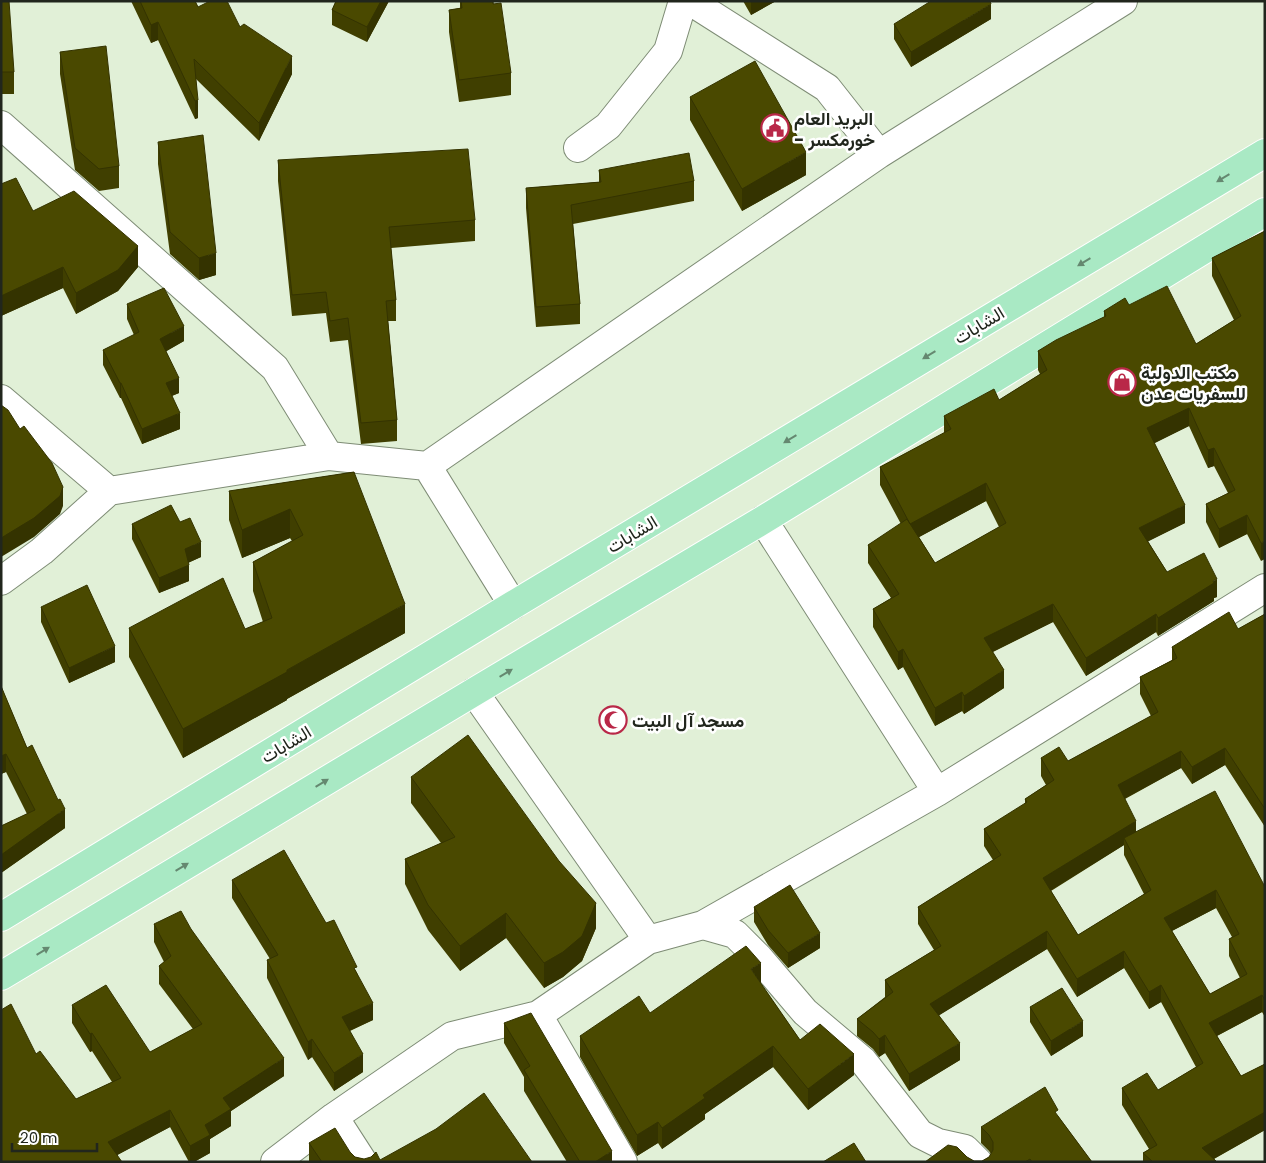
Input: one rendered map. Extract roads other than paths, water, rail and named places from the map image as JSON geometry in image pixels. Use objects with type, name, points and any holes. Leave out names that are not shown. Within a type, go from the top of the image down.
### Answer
[{"type":"main road","name":"الشابات","points":[[1,917],[513,605],[1265,153]]},
{"type":"main road","points":[[1,976],[763,520],[1265,212]]},
{"type":"street","points":[[578,148],[608,126],[668,51],[683,1]]},
{"type":"street","points":[[690,1],[827,88],[879,154]]},
{"type":"street","points":[[1,581],[42,551],[110,491],[329,456],[427,466],[879,154],[1123,1]]},
{"type":"street","points":[[1,125],[276,368],[329,456]]},
{"type":"street","points":[[1,399],[110,491]]},
{"type":"street","points":[[427,466],[513,605]]},
{"type":"street","points":[[763,520],[936,792]]},
{"type":"street","points":[[275,1162],[334,1117],[452,1036],[538,1015],[648,940],[704,925],[936,792],[1265,588]]},
{"type":"street","points":[[474,692],[648,940]]},
{"type":"street","points":[[704,925],[735,934],[759,958],[805,1012],[863,1061],[920,1134],[938,1143],[964,1149],[978,1162]]},
{"type":"street","points":[[538,1015],[623,1162]]},
{"type":"street","points":[[334,1117],[363,1162]]},
{"type":"place","name":"البريد العام - خورمكسر","points":[[775,128]]},
{"type":"place","name":"مكتب الدولية للسفريات عدن","points":[[1122,382]]},
{"type":"place","name":"مسجد آل البيت","points":[[613,720]]}]
